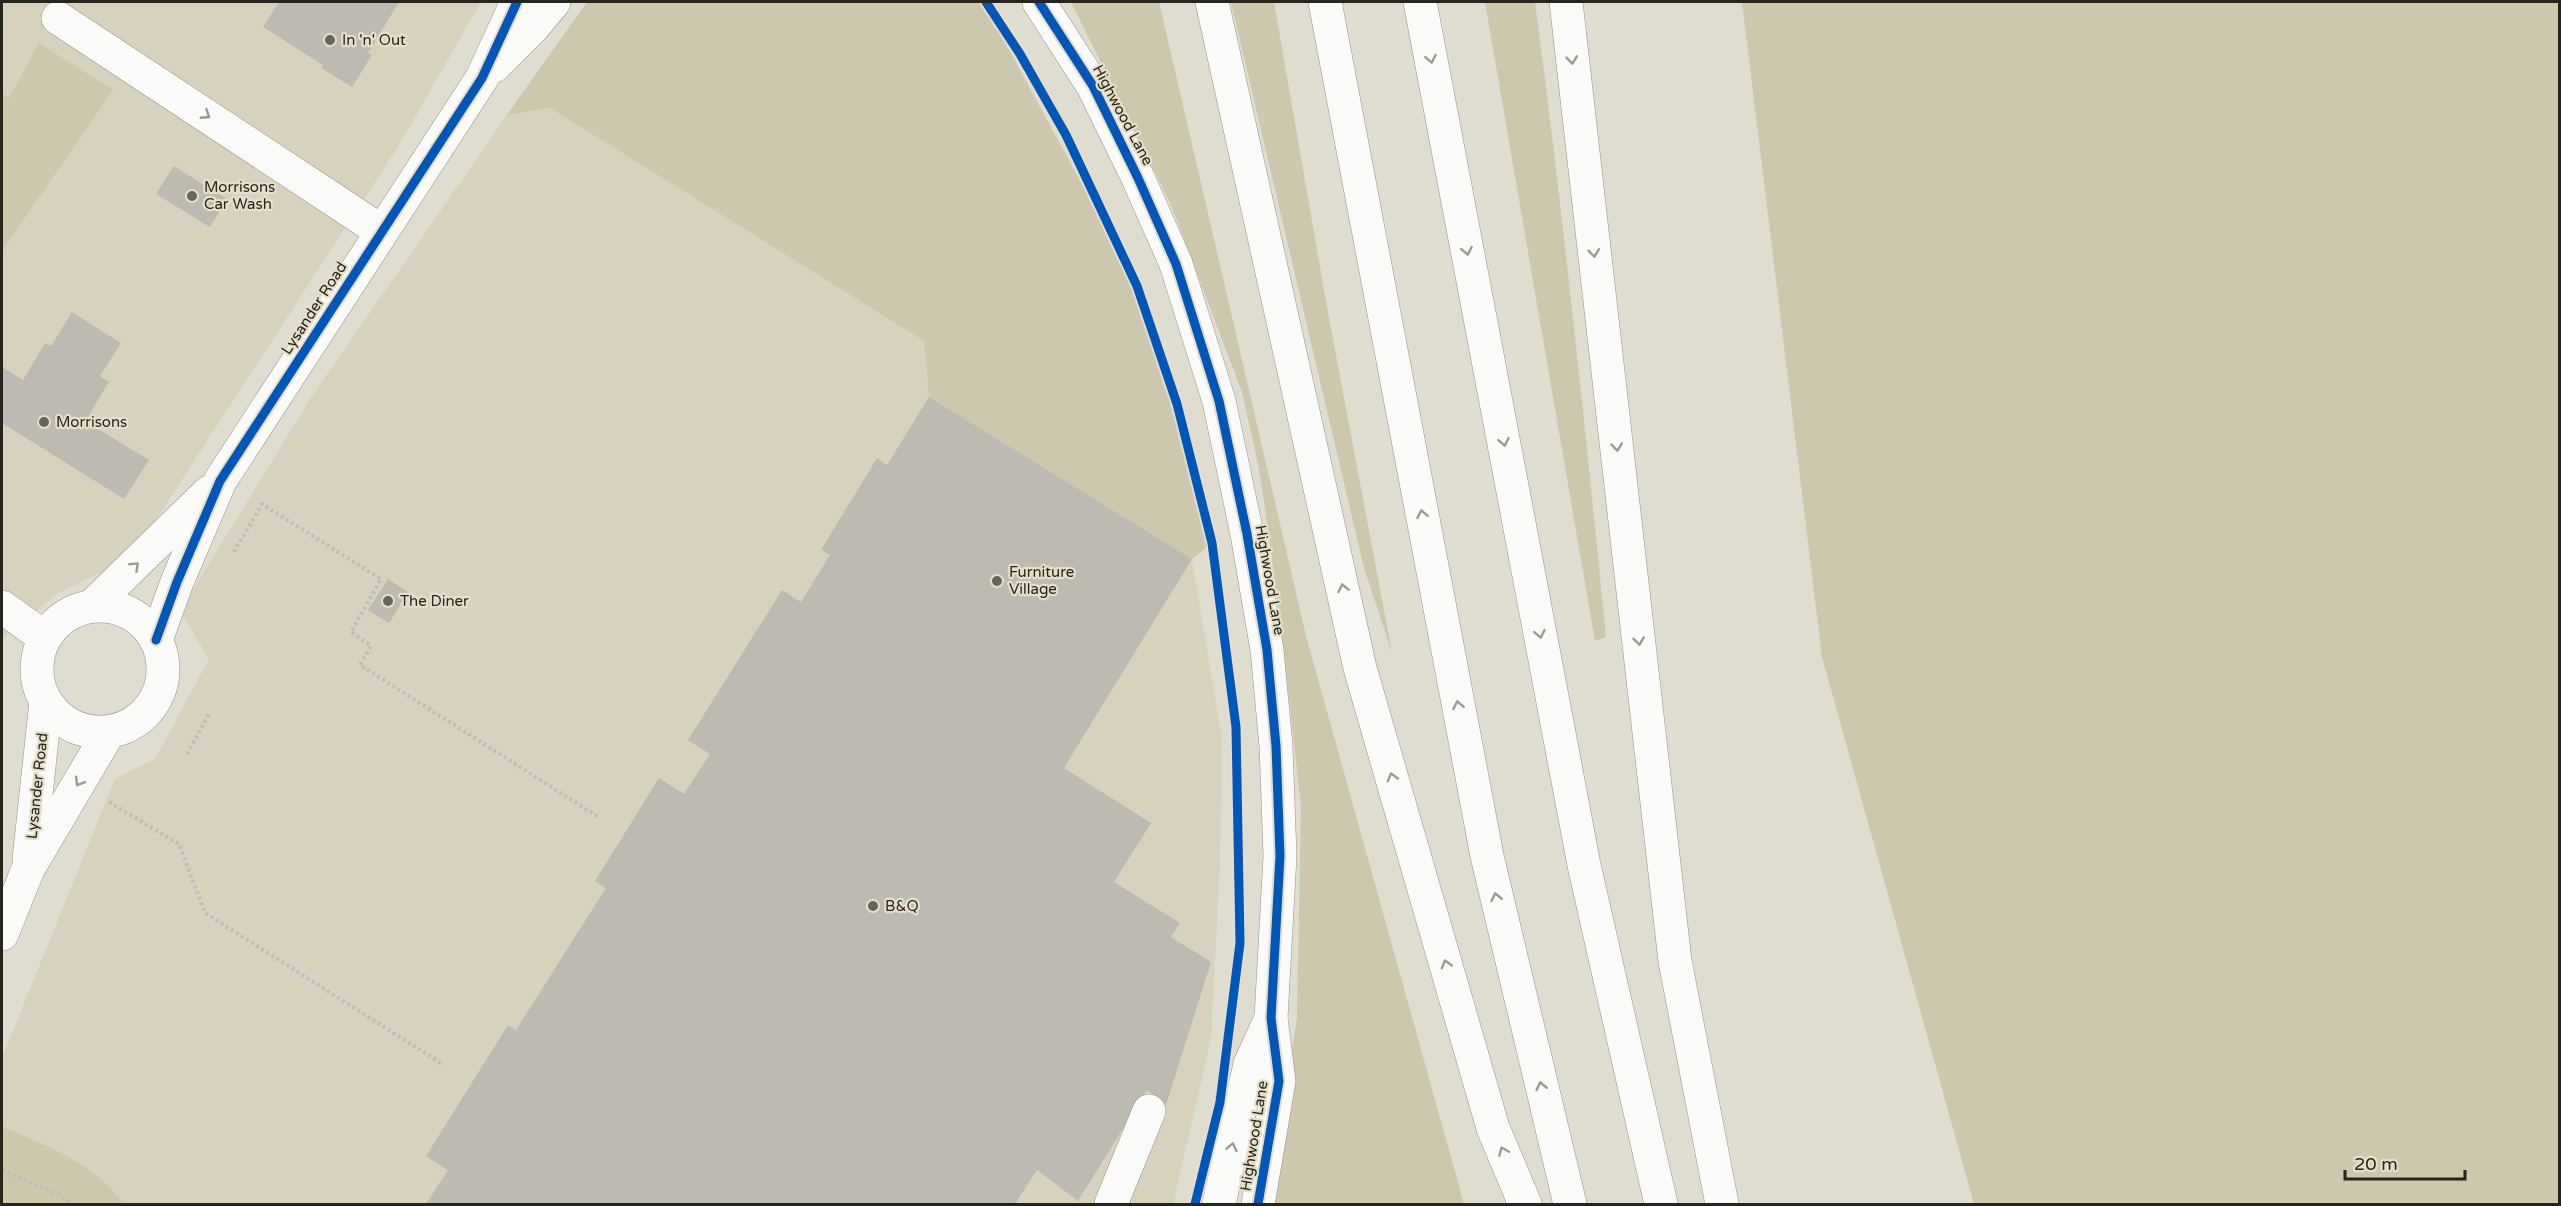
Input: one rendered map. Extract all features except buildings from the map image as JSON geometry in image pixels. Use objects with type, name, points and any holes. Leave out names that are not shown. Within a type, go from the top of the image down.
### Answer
[{"type":"main road","name":"Lysander Road","points":[[156,640],[220,481],[482,78],[517,2]]},
{"type":"main road","name":"Lysander Road","points":[[482,78],[534,26],[554,2]]},
{"type":"main road","name":"Highwood Lane","points":[[1039,2],[1093,86],[1138,178],[1176,264],[1219,401],[1247,534],[1267,650],[1276,747],[1280,856],[1271,1018],[1279,1080],[1258,1204]]},
{"type":"main road","points":[[1212,2],[1360,668],[1493,1128],[1525,1204]]},
{"type":"main road","points":[[1325,2],[1487,856],[1570,1204]]},
{"type":"main road","points":[[1420,2],[1584,865],[1661,1204]]},
{"type":"main road","points":[[1566,2],[1675,961],[1722,1204]]},
{"type":"main road","points":[[58,18],[381,231]]},
{"type":"main road","name":"Lysander Road","points":[[92,606],[220,481]]},
{"type":"main road","points":[[92,606],[108,606],[123,610],[147,627],[156,640],[163,660],[162,680],[158,695],[139,719],[125,727],[109,732],[92,732],[76,728],[58,717],[46,702],[37,679],[37,657],[45,637],[57,622],[73,611],[92,606]]},
{"type":"main road","points":[[2,607],[45,637]]},
{"type":"main road","name":"Lysander Road","points":[[27,869],[46,702]]},
{"type":"main road","name":"Lysander Road","points":[[2,934],[27,869],[109,732]]},
{"type":"main road","points":[[1675,961],[1739,1204]]},
{"type":"main road","name":"Highwood Lane","points":[[1220,1204],[1250,1064],[1271,1018]]},
{"type":"main road","points":[[1111,1204],[1149,1112]]},
{"type":"path","points":[[191,549],[222,571],[262,504],[381,579],[351,632],[371,646],[360,665],[600,818]]},
{"type":"path","points":[[187,754],[210,712]]},
{"type":"path","points":[[72,793],[91,791],[179,844],[206,913],[444,1065]]},
{"type":"path","points":[[2,1170],[60,1195],[71,1204]]},
{"type":"shaded area","points":[[2,2],[481,2],[401,142],[131,558],[58,593],[2,639]]},
{"type":"shaded area","points":[[587,2],[983,2],[1137,286],[1212,543],[1192,559],[929,397],[924,341],[550,108],[507,115]]},
{"type":"shaded area","points":[[1071,2],[1159,2],[1306,636],[1464,1204],[1268,1204],[1297,1018],[1301,806],[1265,507],[1242,392],[1172,207]]},
{"type":"shaded area","points":[[1231,2],[1274,2],[1328,313],[1392,653],[1364,568]]},
{"type":"shaded area","points":[[1485,2],[1535,2],[1573,319],[1606,637],[1595,641]]},
{"type":"shaded area","points":[[1742,2],[2559,2],[2559,1204],[1974,1204],[1822,657]]},
{"type":"shaded area","points":[[39,43],[113,90],[2,251],[2,95],[9,98]]},
{"type":"shaded area","points":[[550,108],[924,341],[929,397],[1192,559],[1222,739],[1220,862],[1211,1039],[1173,1204],[123,1204],[118,1197],[28,1137],[2,1127],[2,1058],[115,779],[155,759],[209,659],[180,611],[312,396],[507,115]]},
{"type":"shaded area","points":[[2,1127],[51,1148],[85,1167],[100,1178],[123,1204],[2,1204]]},
{"type":"cycle path","points":[[156,640],[177,582],[220,481],[482,78],[517,2]]},
{"type":"cycle path","points":[[986,2],[1020,54],[1066,135],[1137,286],[1177,404],[1212,543],[1236,727],[1240,943],[1220,1102],[1195,1204]]},
{"type":"cycle path","points":[[1039,2],[1093,86],[1138,178],[1176,264],[1219,401],[1247,534],[1267,650],[1276,746],[1280,856],[1271,1018],[1279,1081],[1258,1204]]},
{"type":"place","name":"In 'n' Out","points":[[330,40]]},
{"type":"place","name":"Morrisons Car Wash","points":[[192,196]]},
{"type":"place","name":"Morrisons","points":[[44,422]]},
{"type":"place","name":"Furniture Village","points":[[997,581]]},
{"type":"place","name":"The Diner","points":[[388,601]]},
{"type":"place","name":"B&Q","points":[[873,906]]}]
